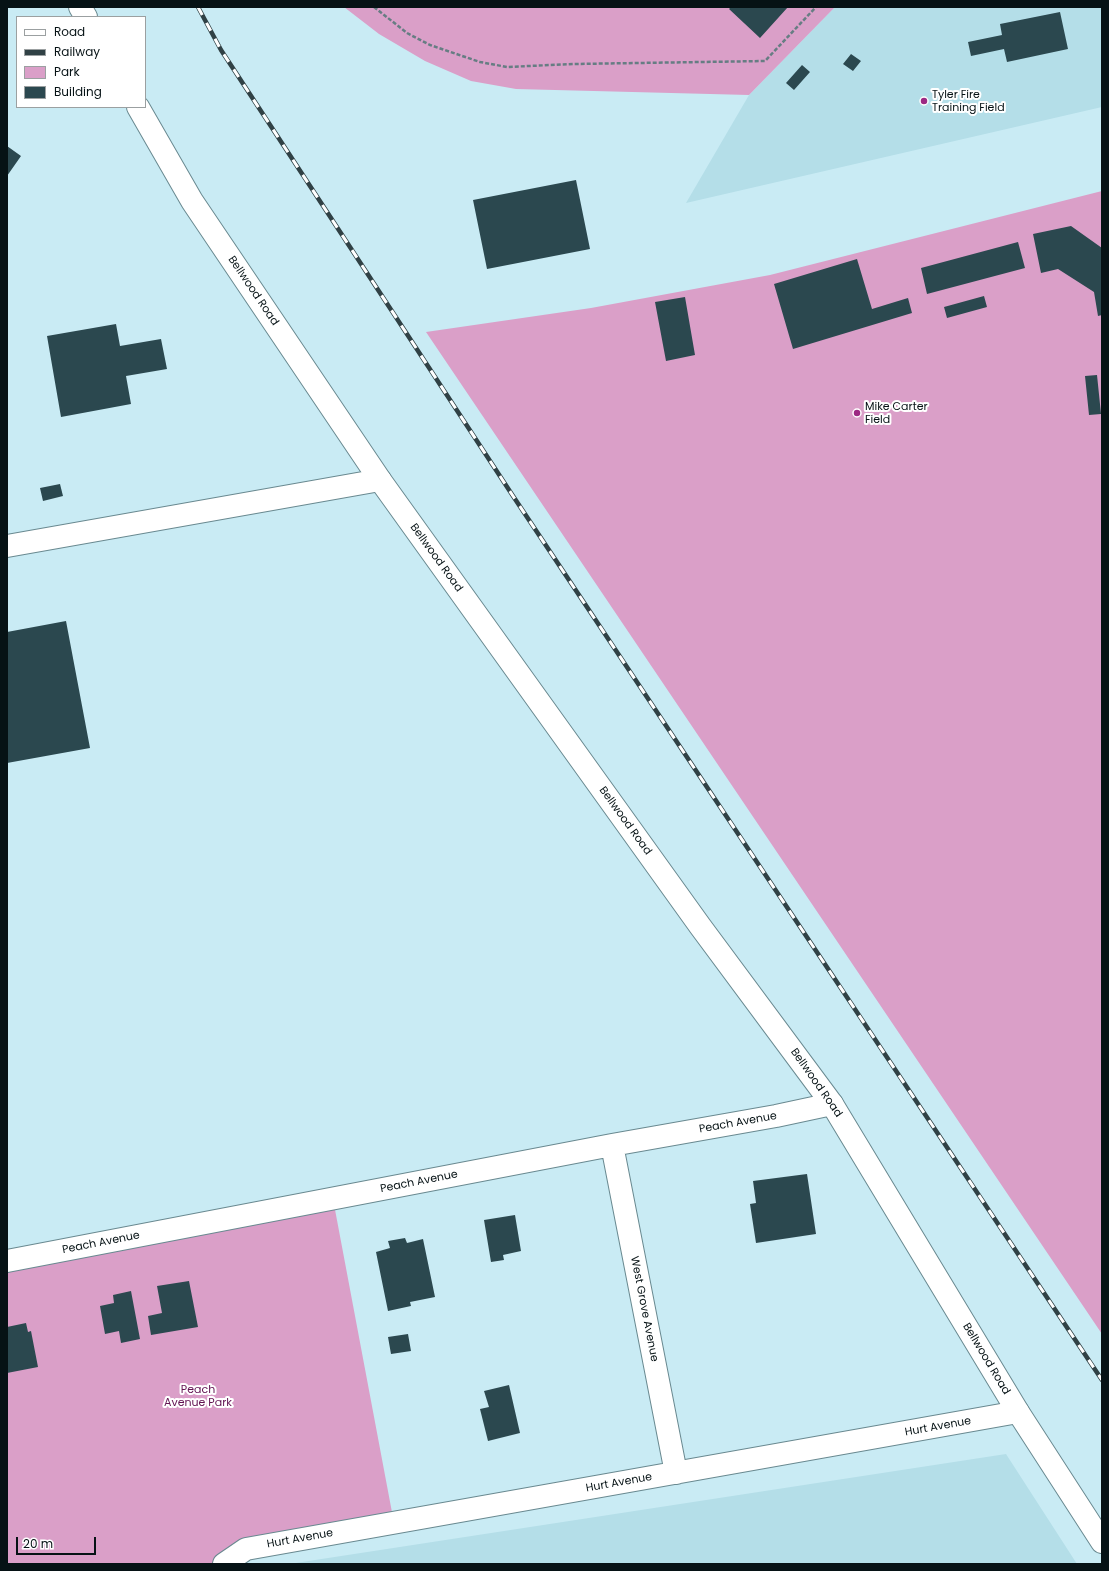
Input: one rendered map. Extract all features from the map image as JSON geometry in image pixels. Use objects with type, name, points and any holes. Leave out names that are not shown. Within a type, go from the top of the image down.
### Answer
[{"type":"street","points":[[80,7],[85,16]]},
{"type":"street","name":"Bellwood Road","points":[[139,108],[192,201],[380,480],[700,926],[832,1104],[1018,1412],[1102,1542]]},
{"type":"street","points":[[7,546],[380,480]]},
{"type":"street","name":"Peach Avenue","points":[[7,1261],[612,1145],[776,1116],[832,1104]]},
{"type":"street","name":"West Grove Avenue","points":[[612,1145],[676,1473]]},
{"type":"street","name":"Hurt Avenue","points":[[224,1564],[246,1549],[1018,1412]]},
{"type":"path","points":[[374,7],[407,33],[430,45],[480,62],[508,67],[765,60],[816,7]]},
{"type":"shaded area","name":"Tyler Fire Training Field","points":[[835,7],[1102,7],[1102,107],[686,203],[749,95]]},
{"type":"shaded area","points":[[1006,1454],[1077,1564],[289,1564]]},
{"type":"green space","points":[[344,7],[835,7],[749,95],[516,89],[471,81],[425,61],[379,34]]},
{"type":"green space","name":"Mike Carter Field","points":[[1102,191],[1102,1334],[426,332],[591,308],[770,275]]},
{"type":"green space","name":"Peach Avenue Park","points":[[333,1199],[394,1523],[228,1564],[7,1564],[7,1261]]},
{"type":"building","points":[[731,7],[788,7],[760,38],[729,9]]},
{"type":"building","points":[[1060,12],[1068,49],[1007,62],[1004,49],[971,56],[968,42],[1002,35],[1000,24]]},
{"type":"building","points":[[851,54],[861,61],[853,71],[843,64]]},
{"type":"building","points":[[802,65],[810,72],[794,90],[786,83]]},
{"type":"building","points":[[7,146],[21,156],[7,176]]},
{"type":"building","points":[[576,180],[590,249],[487,269],[473,200]]},
{"type":"building","points":[[1071,226],[1102,248],[1102,315],[1098,316],[1094,292],[1058,269],[1041,273],[1033,234]]},
{"type":"building","points":[[1018,242],[1025,268],[927,294],[921,268]]},
{"type":"building","points":[[857,259],[872,309],[908,298],[912,313],[793,349],[774,284]]},
{"type":"building","points":[[984,296],[987,307],[947,318],[944,307]]},
{"type":"building","points":[[685,297],[695,355],[666,361],[655,302]]},
{"type":"building","points":[[116,324],[120,346],[161,339],[167,369],[126,376],[131,404],[61,417],[47,336]]},
{"type":"building","points":[[1097,375],[1101,414],[1089,415],[1085,376]]},
{"type":"building","points":[[60,484],[63,496],[43,501],[40,488]]},
{"type":"building","points":[[66,621],[90,748],[7,763],[7,632]]},
{"type":"building","points":[[807,1174],[816,1234],[756,1243],[750,1204],[756,1203],[753,1181]]},
{"type":"building","points":[[515,1215],[521,1251],[503,1255],[504,1260],[491,1262],[484,1220]]},
{"type":"building","points":[[405,1238],[407,1243],[423,1239],[435,1297],[410,1302],[411,1306],[388,1311],[376,1252],[390,1248],[388,1241]]},
{"type":"building","points":[[189,1281],[198,1327],[151,1335],[148,1316],[162,1313],[157,1286]]},
{"type":"building","points":[[131,1291],[140,1339],[121,1343],[119,1331],[105,1334],[100,1306],[114,1303],[113,1295]]},
{"type":"building","points":[[26,1323],[28,1332],[31,1331],[38,1367],[7,1373],[7,1327]]},
{"type":"building","points":[[408,1334],[411,1351],[391,1354],[388,1337]]},
{"type":"building","points":[[509,1385],[520,1433],[488,1441],[480,1409],[489,1407],[484,1391]]},
{"type":"railway","points":[[198,7],[221,50],[513,496],[1102,1380]]},
{"type":"place","name":"Tyler Fire Training Field","points":[[924,101]]},
{"type":"place","name":"Mike Carter Field","points":[[857,413]]}]
